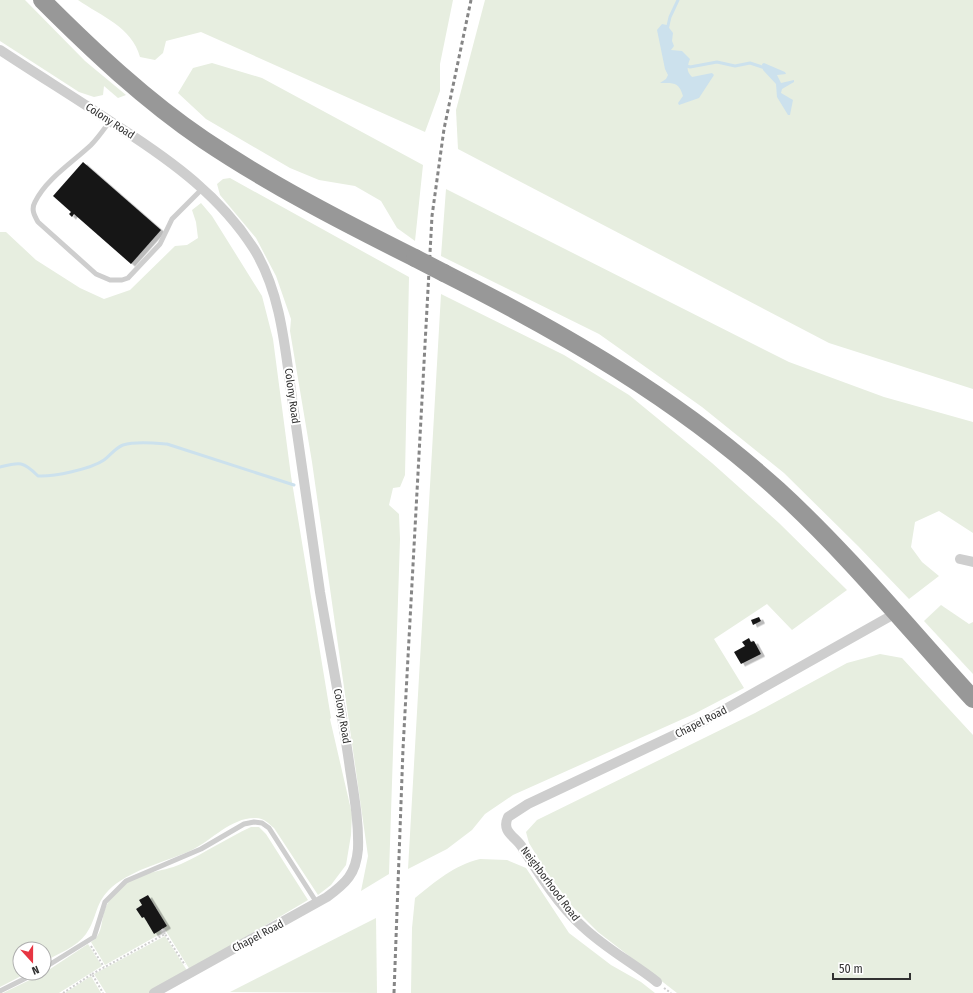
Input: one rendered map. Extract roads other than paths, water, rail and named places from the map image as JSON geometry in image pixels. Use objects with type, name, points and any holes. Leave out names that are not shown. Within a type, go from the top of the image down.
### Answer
[{"type":"highway","points":[[42,0],[128,81],[202,139],[238,163],[313,206],[509,306],[591,352],[706,430],[778,490],[812,524],[896,613],[973,699]]},
{"type":"street","name":"Colony Road","points":[[0,50],[110,121],[180,169],[203,188],[226,212],[254,250],[268,278],[280,320],[315,557],[357,815],[358,849],[354,869]]},
{"type":"street","points":[[960,559],[973,562]]},
{"type":"street","name":"Chapel Road","points":[[506,824],[508,817],[514,812],[704,721],[896,613]]},
{"type":"street","name":"Neighborhood Road","points":[[506,824],[508,833],[518,841],[536,870],[582,927],[657,982]]},
{"type":"street","name":"Chapel Road","points":[[154,993],[317,903],[342,885],[354,869]]},
{"type":"lane","points":[[110,121],[91,144],[56,174],[35,202],[33,210],[34,216],[38,222],[96,274],[116,281],[128,278],[160,244],[172,219],[203,188]]},
{"type":"lane","points":[[52,963],[94,937],[105,902],[126,881],[190,853],[230,831],[254,822],[262,822],[269,828],[317,903]]},
{"type":"lane","points":[[0,991],[20,981]]},
{"type":"water","points":[[662,24],[667,25],[673,33],[672,41],[674,46],[671,50],[682,51],[690,59],[688,69],[692,77],[712,73],[714,75],[699,98],[679,105],[678,103],[683,96],[677,85],[660,83],[666,79],[668,75],[665,69],[657,30]]},
{"type":"water","points":[[764,63],[785,72],[786,74],[777,75],[781,83],[794,80],[794,82],[782,89],[781,93],[793,100],[790,115],[788,115],[777,97],[776,84],[763,70],[762,64]]},
{"type":"waterway","points":[[667,30],[670,17],[678,0]]},
{"type":"waterway","points":[[684,65],[690,67],[717,62],[735,66],[750,63],[765,68]]},
{"type":"waterway","points":[[0,467],[12,464],[21,464],[25,465],[38,476],[62,474],[98,463],[123,445],[134,443],[151,443],[167,444],[294,485]]},
{"type":"railway","points":[[394,993],[403,749],[432,216],[444,129],[471,0]]}]
